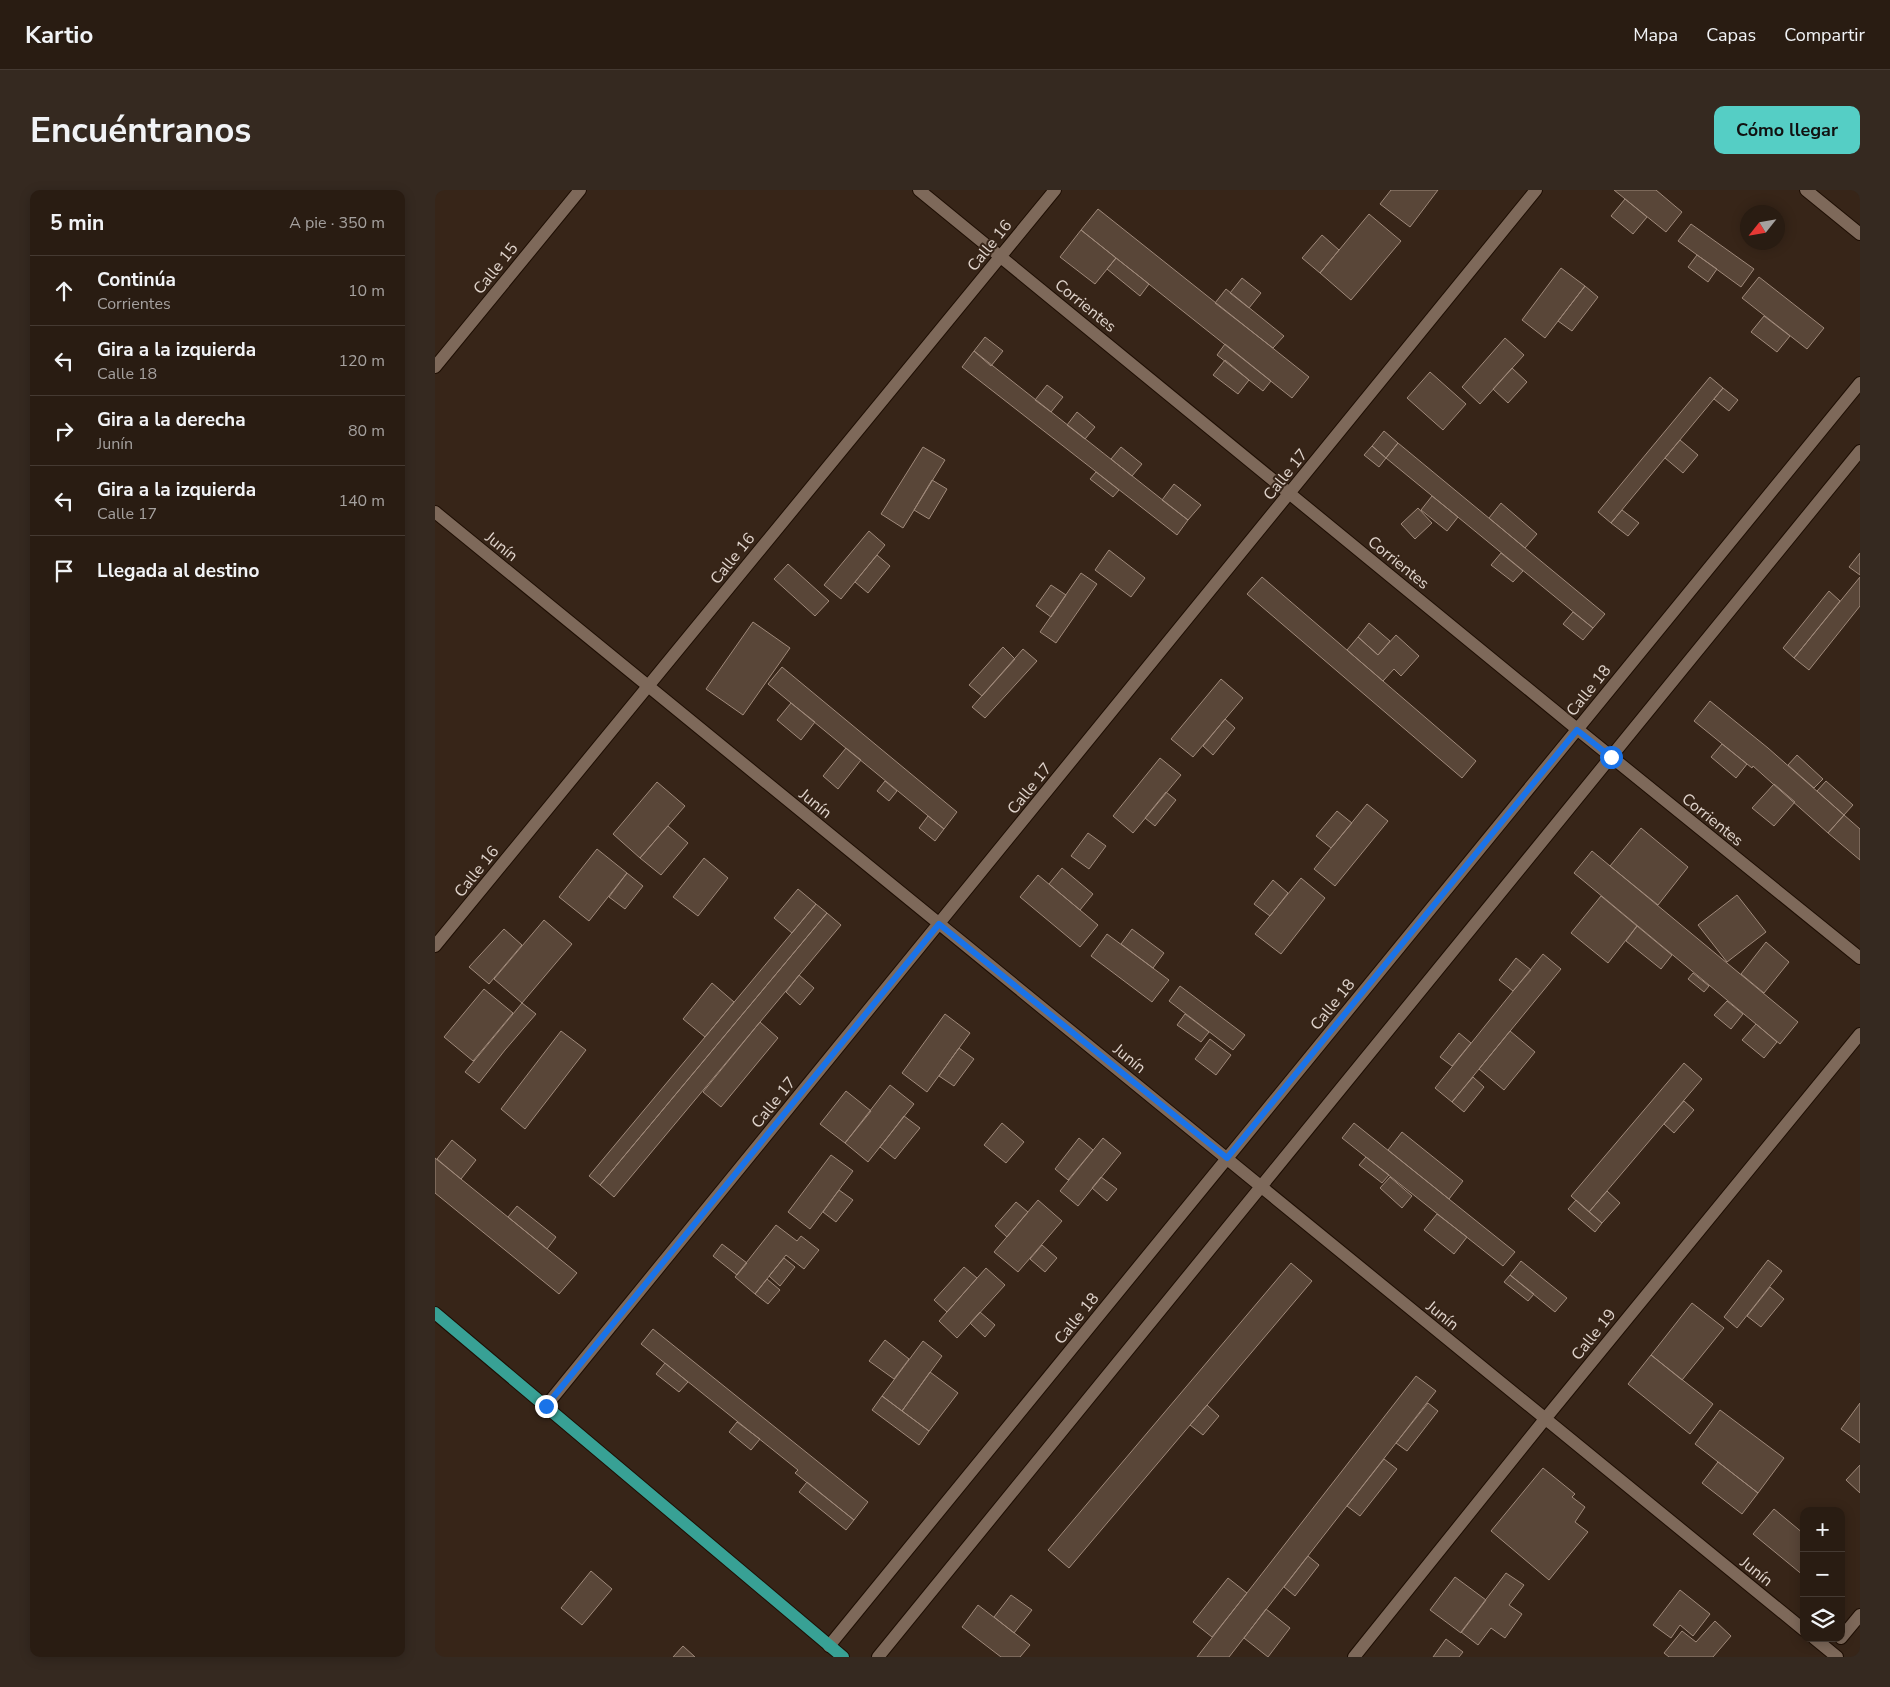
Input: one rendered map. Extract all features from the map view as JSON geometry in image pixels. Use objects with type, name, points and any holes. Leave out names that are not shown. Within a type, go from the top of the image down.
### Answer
[{"type":"main road","points":[[435,1313],[843,1657]]},
{"type":"street","name":"Calle 15","points":[[435,367],[580,190]]},
{"type":"street","name":"Corrientes","points":[[919,190],[1577,730],[1860,958]]},
{"type":"street","name":"Calle 16","points":[[435,946],[1055,190]]},
{"type":"street","name":"Calle 17","points":[[546,1406],[1536,190]]},
{"type":"street","points":[[1805,190],[1860,234]]},
{"type":"street","name":"Calle 18","points":[[829,1646],[1860,383]]},
{"type":"street","points":[[878,1657],[1860,451]]},
{"type":"street","name":"Junín","points":[[435,512],[1800,1627]]},
{"type":"street","name":"Calle 19","points":[[1354,1657],[1545,1419],[1860,1034]]},
{"type":"street","points":[[1845,1633],[1860,1615]]},
{"type":"street","points":[[1818,1642],[1831,1655],[1839,1642]]},
{"type":"building","points":[[1391,190],[1438,190],[1410,227],[1380,204]]},
{"type":"building","points":[[1614,190],[1656,190],[1682,212],[1666,232]]},
{"type":"building","points":[[1625,199],[1647,217],[1633,234],[1611,216]]},
{"type":"building","points":[[1098,209],[1309,377],[1292,398],[1081,230]]},
{"type":"building","points":[[1369,214],[1401,241],[1351,300],[1320,273]]},
{"type":"building","points":[[1691,224],[1754,269],[1741,287],[1678,241]]},
{"type":"building","points":[[1081,230],[1116,258],[1095,284],[1060,257]]},
{"type":"building","points":[[1322,235],[1339,250],[1320,273],[1302,258]]},
{"type":"building","points":[[1697,255],[1717,269],[1708,282],[1688,267]]},
{"type":"building","points":[[1116,258],[1149,284],[1140,296],[1107,269]]},
{"type":"building","points":[[1561,268],[1585,286],[1545,338],[1522,320]]},
{"type":"building","points":[[1759,277],[1824,328],[1807,349],[1742,298]]},
{"type":"building","points":[[1242,278],[1261,293],[1249,308],[1230,293]]},
{"type":"building","points":[[1585,286],[1598,297],[1572,331],[1558,321]]},
{"type":"building","points":[[1226,289],[1284,336],[1273,348],[1215,303]]},
{"type":"building","points":[[1764,316],[1790,336],[1777,352],[1751,332]]},
{"type":"building","points":[[985,337],[1003,351],[991,366],[974,351]]},
{"type":"building","points":[[1505,338],[1524,355],[1480,404],[1462,387]]},
{"type":"building","points":[[1225,344],[1271,381],[1263,391],[1217,355]]},
{"type":"building","points":[[974,351],[1188,520],[1177,535],[962,367]]},
{"type":"building","points":[[1225,360],[1249,380],[1238,394],[1213,375]]},
{"type":"building","points":[[1512,368],[1527,382],[1508,403],[1493,389]]},
{"type":"building","points":[[1430,372],[1466,404],[1443,430],[1407,398]]},
{"type":"building","points":[[1710,377],[1723,388],[1611,523],[1598,512]]},
{"type":"building","points":[[1047,385],[1063,397],[1051,412],[1035,400]]},
{"type":"building","points":[[1723,388],[1738,400],[1729,411],[1714,399]]},
{"type":"building","points":[[1077,412],[1095,427],[1085,439],[1067,425]]},
{"type":"building","points":[[1384,431],[1398,443],[1386,458],[1372,446]]},
{"type":"building","points":[[1680,440],[1698,455],[1683,473],[1665,458]]},
{"type":"building","points":[[1398,443],[1605,614],[1593,628],[1386,458]]},
{"type":"building","points":[[1372,446],[1386,458],[1379,467],[1364,455]]},
{"type":"building","points":[[923,447],[945,460],[903,528],[881,514]]},
{"type":"building","points":[[1121,447],[1142,464],[1132,476],[1111,459]]},
{"type":"building","points":[[1096,472],[1119,490],[1113,497],[1090,479]]},
{"type":"building","points":[[932,480],[947,489],[929,519],[914,510]]},
{"type":"building","points":[[1174,484],[1201,505],[1188,520],[1162,500]]},
{"type":"building","points":[[1432,496],[1458,517],[1447,531],[1421,510]]},
{"type":"building","points":[[1501,503],[1537,534],[1525,548],[1489,518]]},
{"type":"building","points":[[1418,508],[1432,523],[1415,539],[1401,524]]},
{"type":"building","points":[[1622,510],[1639,523],[1628,536],[1611,523]]},
{"type":"building","points":[[869,531],[885,545],[841,599],[824,585]]},
{"type":"building","points":[[1109,550],[1145,578],[1131,597],[1095,570]]},
{"type":"building","points":[[1501,553],[1523,571],[1513,582],[1491,565]]},
{"type":"building","points":[[1860,553],[1860,575],[1849,567]]},
{"type":"building","points":[[877,555],[890,566],[868,593],[855,582]]},
{"type":"building","points":[[788,564],[829,601],[815,616],[774,579]]},
{"type":"building","points":[[1081,573],[1097,584],[1056,643],[1040,632]]},
{"type":"building","points":[[1262,577],[1476,761],[1462,778],[1247,594]]},
{"type":"building","points":[[1860,577],[1860,606],[1809,670],[1794,658]]},
{"type":"building","points":[[1051,585],[1066,595],[1051,617],[1036,606]]},
{"type":"building","points":[[1829,591],[1840,601],[1794,658],[1783,648]]},
{"type":"building","points":[[1573,612],[1593,628],[1583,640],[1563,624]]},
{"type":"building","points":[[753,622],[790,648],[743,715],[706,689]]},
{"type":"building","points":[[1369,623],[1390,641],[1378,655],[1358,637]]},
{"type":"building","points":[[1396,635],[1419,656],[1401,676],[1394,669],[1383,681],[1347,650],[1358,637],[1378,655]]},
{"type":"building","points":[[1003,647],[1015,659],[982,696],[969,685]]},
{"type":"building","points":[[1023,649],[1037,661],[985,718],[972,707]]},
{"type":"building","points":[[782,667],[957,812],[944,829],[768,684]]},
{"type":"building","points":[[1221,679],[1243,698],[1193,757],[1171,739]]},
{"type":"building","points":[[1710,701],[1768,748],[1844,815],[1828,833],[1753,766],[1752,768],[1694,721]]},
{"type":"building","points":[[791,703],[815,722],[801,740],[777,720]]},
{"type":"building","points":[[1225,719],[1235,728],[1213,755],[1203,746]]},
{"type":"building","points":[[1722,744],[1747,764],[1736,778],[1711,757]]},
{"type":"building","points":[[846,748],[861,760],[838,789],[823,776]]},
{"type":"building","points":[[1797,755],[1823,779],[1814,788],[1788,765]]},
{"type":"building","points":[[1160,758],[1181,775],[1133,833],[1113,816]]},
{"type":"building","points":[[885,781],[897,791],[889,801],[877,791]]},
{"type":"building","points":[[1826,781],[1853,805],[1844,815],[1817,791]]},
{"type":"building","points":[[657,782],[685,806],[640,858],[613,834]]},
{"type":"building","points":[[1774,784],[1795,802],[1774,826],[1752,808]]},
{"type":"building","points":[[1166,792],[1176,800],[1155,826],[1145,818]]},
{"type":"building","points":[[1367,804],[1388,821],[1335,886],[1314,869]]},
{"type":"building","points":[[1337,811],[1352,823],[1331,848],[1316,836]]},
{"type":"building","points":[[1844,815],[1860,829],[1860,860],[1828,833]]},
{"type":"building","points":[[928,816],[944,829],[935,841],[919,828]]},
{"type":"building","points":[[668,826],[688,843],[661,875],[640,858]]},
{"type":"building","points":[[1641,828],[1688,867],[1658,905],[1610,866]]},
{"type":"building","points":[[1088,833],[1106,846],[1089,869],[1071,856]]},
{"type":"building","points":[[597,849],[627,873],[589,921],[559,897]]},
{"type":"building","points":[[1592,851],[1798,1022],[1780,1044],[1574,873]]},
{"type":"building","points":[[704,858],[728,878],[698,916],[673,897]]},
{"type":"building","points":[[1062,868],[1093,894],[1080,910],[1049,884]]},
{"type":"building","points":[[627,873],[643,886],[625,909],[609,897]]},
{"type":"building","points":[[1038,875],[1098,925],[1080,947],[1020,897]]},
{"type":"building","points":[[1301,878],[1325,898],[1281,954],[1255,934]]},
{"type":"building","points":[[1273,880],[1288,893],[1270,916],[1254,904]]},
{"type":"building","points":[[798,889],[816,904],[792,933],[774,918]]},
{"type":"building","points":[[1737,895],[1766,932],[1727,962],[1698,925]]},
{"type":"building","points":[[1601,896],[1637,926],[1608,963],[1571,933]]},
{"type":"building","points":[[816,904],[827,913],[600,1185],[589,1176]]},
{"type":"building","points":[[827,913],[841,925],[614,1197],[600,1185]]},
{"type":"building","points":[[544,920],[572,944],[522,1003],[494,979]]},
{"type":"building","points":[[1637,926],[1672,955],[1661,969],[1626,941]]},
{"type":"building","points":[[504,929],[522,945],[489,984],[469,967]]},
{"type":"building","points":[[1132,929],[1164,953],[1153,968],[1121,944]]},
{"type":"building","points":[[1107,934],[1169,980],[1152,1002],[1091,956]]},
{"type":"building","points":[[1766,942],[1789,962],[1764,993],[1741,974]]},
{"type":"building","points":[[1543,954],[1561,969],[1452,1102],[1435,1088]]},
{"type":"building","points":[[1516,958],[1531,970],[1513,991],[1499,980]]},
{"type":"building","points":[[1693,973],[1709,986],[1704,992],[1688,979]]},
{"type":"building","points":[[799,975],[814,988],[800,1005],[786,992]]},
{"type":"building","points":[[712,983],[734,1002],[705,1037],[683,1019]]},
{"type":"building","points":[[1180,986],[1245,1035],[1233,1050],[1169,1001]]},
{"type":"building","points":[[484,989],[513,1013],[473,1061],[444,1037]]},
{"type":"building","points":[[1727,1001],[1743,1014],[1731,1029],[1714,1015]]},
{"type":"building","points":[[522,1003],[536,1014],[479,1083],[465,1072]]},
{"type":"building","points":[[945,1014],[970,1033],[927,1092],[902,1073]]},
{"type":"building","points":[[1185,1014],[1209,1032],[1201,1042],[1177,1025]]},
{"type":"building","points":[[760,1022],[778,1038],[721,1107],[703,1092]]},
{"type":"building","points":[[1756,1024],[1777,1042],[1764,1058],[1742,1040]]},
{"type":"building","points":[[561,1031],[586,1050],[525,1129],[501,1109]]},
{"type":"building","points":[[1510,1031],[1535,1052],[1504,1090],[1479,1069]]},
{"type":"building","points":[[1459,1033],[1471,1043],[1452,1066],[1440,1057]]},
{"type":"building","points":[[1210,1039],[1231,1055],[1216,1075],[1195,1059]]},
{"type":"building","points":[[959,1048],[974,1059],[954,1086],[939,1076]]},
{"type":"building","points":[[1684,1063],[1702,1079],[1589,1212],[1571,1196]]},
{"type":"building","points":[[1473,1077],[1484,1087],[1464,1112],[1452,1102]]},
{"type":"building","points":[[890,1085],[914,1104],[868,1162],[845,1143]]},
{"type":"building","points":[[846,1091],[871,1111],[845,1143],[820,1124]]},
{"type":"building","points":[[1684,1101],[1694,1110],[1674,1133],[1664,1124]]},
{"type":"building","points":[[904,1116],[920,1128],[895,1159],[880,1147]]},
{"type":"building","points":[[1002,1123],[1024,1142],[1006,1163],[984,1145]]},
{"type":"building","points":[[1354,1123],[1515,1252],[1503,1266],[1342,1138]]},
{"type":"building","points":[[1402,1132],[1463,1181],[1449,1199],[1388,1150]]},
{"type":"building","points":[[1079,1138],[1093,1150],[1068,1180],[1055,1169]]},
{"type":"building","points":[[1103,1138],[1121,1153],[1078,1206],[1060,1191]]},
{"type":"building","points":[[452,1140],[476,1160],[461,1179],[437,1159]]},
{"type":"building","points":[[831,1155],[853,1171],[810,1229],[788,1212]]},
{"type":"building","points":[[1366,1157],[1389,1175],[1382,1183],[1359,1165]]},
{"type":"building","points":[[435,1158],[577,1273],[559,1294],[435,1193]]},
{"type":"building","points":[[1101,1177],[1117,1189],[1107,1201],[1092,1188]]},
{"type":"building","points":[[1390,1177],[1412,1196],[1402,1208],[1380,1188]]},
{"type":"building","points":[[839,1190],[853,1200],[836,1222],[823,1212]]},
{"type":"building","points":[[1607,1191],[1620,1203],[1602,1223],[1589,1212]]},
{"type":"building","points":[[1038,1200],[1062,1221],[1018,1272],[994,1252]]},
{"type":"building","points":[[1576,1200],[1602,1223],[1595,1232],[1568,1209]]},
{"type":"building","points":[[1016,1202],[1028,1212],[1007,1237],[995,1226]]},
{"type":"building","points":[[517,1206],[556,1237],[547,1249],[508,1217]]},
{"type":"building","points":[[1437,1214],[1467,1237],[1454,1254],[1424,1230]]},
{"type":"building","points":[[776,1225],[797,1241],[801,1236],[819,1250],[804,1269],[786,1255],[755,1294],[735,1277]]},
{"type":"building","points":[[722,1244],[747,1263],[737,1275],[713,1256]]},
{"type":"building","points":[[1042,1245],[1057,1258],[1045,1272],[1030,1259]]},
{"type":"building","points":[[784,1258],[795,1267],[780,1286],[769,1276]]},
{"type":"building","points":[[1768,1260],[1782,1271],[1737,1328],[1724,1317]]},
{"type":"building","points":[[1521,1261],[1567,1298],[1555,1312],[1510,1275]]},
{"type":"building","points":[[1291,1263],[1312,1281],[1069,1568],[1048,1550]]},
{"type":"building","points":[[964,1267],[977,1278],[947,1312],[934,1300]]},
{"type":"building","points":[[986,1268],[1005,1285],[957,1338],[939,1321]]},
{"type":"building","points":[[1510,1275],[1534,1294],[1528,1301],[1504,1282]]},
{"type":"building","points":[[767,1279],[780,1290],[768,1304],[755,1294]]},
{"type":"building","points":[[1770,1287],[1784,1299],[1761,1327],[1747,1316]]},
{"type":"building","points":[[1692,1303],[1724,1328],[1682,1380],[1651,1355]]},
{"type":"building","points":[[980,1312],[995,1325],[985,1337],[970,1323]]},
{"type":"building","points":[[653,1329],[868,1502],[854,1520],[795,1473],[798,1470],[641,1344]]},
{"type":"building","points":[[885,1340],[909,1359],[894,1379],[869,1361]]},
{"type":"building","points":[[923,1341],[942,1356],[902,1411],[882,1396]]},
{"type":"building","points":[[1651,1355],[1713,1404],[1690,1434],[1628,1384]]},
{"type":"building","points":[[665,1363],[688,1382],[679,1392],[656,1374]]},
{"type":"building","points":[[930,1372],[958,1393],[929,1431],[902,1411]]},
{"type":"building","points":[[1416,1376],[1436,1391],[1396,1443],[1229,1657],[1197,1657]]},
{"type":"building","points":[[882,1396],[929,1431],[919,1445],[872,1410]]},
{"type":"building","points":[[1428,1403],[1438,1411],[1407,1451],[1396,1443]]},
{"type":"building","points":[[1860,1403],[1860,1443],[1841,1429]]},
{"type":"building","points":[[1207,1405],[1219,1416],[1203,1435],[1190,1425]]},
{"type":"building","points":[[1720,1410],[1784,1458],[1758,1493],[1695,1444]]},
{"type":"building","points":[[737,1422],[760,1439],[751,1450],[729,1432]]},
{"type":"building","points":[[1384,1459],[1397,1469],[1360,1516],[1347,1506]]},
{"type":"building","points":[[1718,1462],[1758,1493],[1742,1514],[1702,1483]]},
{"type":"building","points":[[1860,1465],[1860,1493],[1846,1480]]},
{"type":"building","points":[[1543,1468],[1575,1494],[1572,1497],[1585,1507],[1575,1522],[1588,1532],[1549,1580],[1491,1531]]},
{"type":"building","points":[[807,1482],[854,1520],[846,1530],[799,1492]]},
{"type":"building","points":[[1774,1509],[1800,1531],[1800,1573],[1753,1534]]},
{"type":"building","points":[[1308,1556],[1319,1565],[1295,1596],[1284,1587]]},
{"type":"building","points":[[591,1571],[612,1589],[582,1625],[561,1608]]},
{"type":"building","points":[[1506,1573],[1524,1585],[1509,1605],[1522,1614],[1505,1638],[1491,1628],[1478,1645],[1461,1632]]},
{"type":"building","points":[[1455,1577],[1486,1600],[1461,1633],[1430,1610]]},
{"type":"building","points":[[1228,1578],[1247,1593],[1212,1637],[1193,1622]]},
{"type":"building","points":[[1680,1590],[1710,1614],[1693,1636],[1680,1625],[1671,1638],[1653,1625]]},
{"type":"building","points":[[1011,1595],[1032,1610],[1014,1633],[994,1617]]},
{"type":"building","points":[[978,1605],[1030,1645],[1020,1657],[1001,1657],[962,1627]]},
{"type":"building","points":[[1266,1609],[1290,1628],[1268,1657],[1244,1638]]},
{"type":"building","points":[[1715,1621],[1731,1636],[1713,1657],[1669,1657],[1664,1653],[1682,1631],[1696,1642]]},
{"type":"building","points":[[1446,1639],[1463,1652],[1459,1657],[1433,1657]]},
{"type":"building","points":[[683,1646],[695,1657],[673,1657]]},
{"type":"route","points":[[546,1406],[939,924],[1227,1158],[1577,730],[1611,757]]}]
